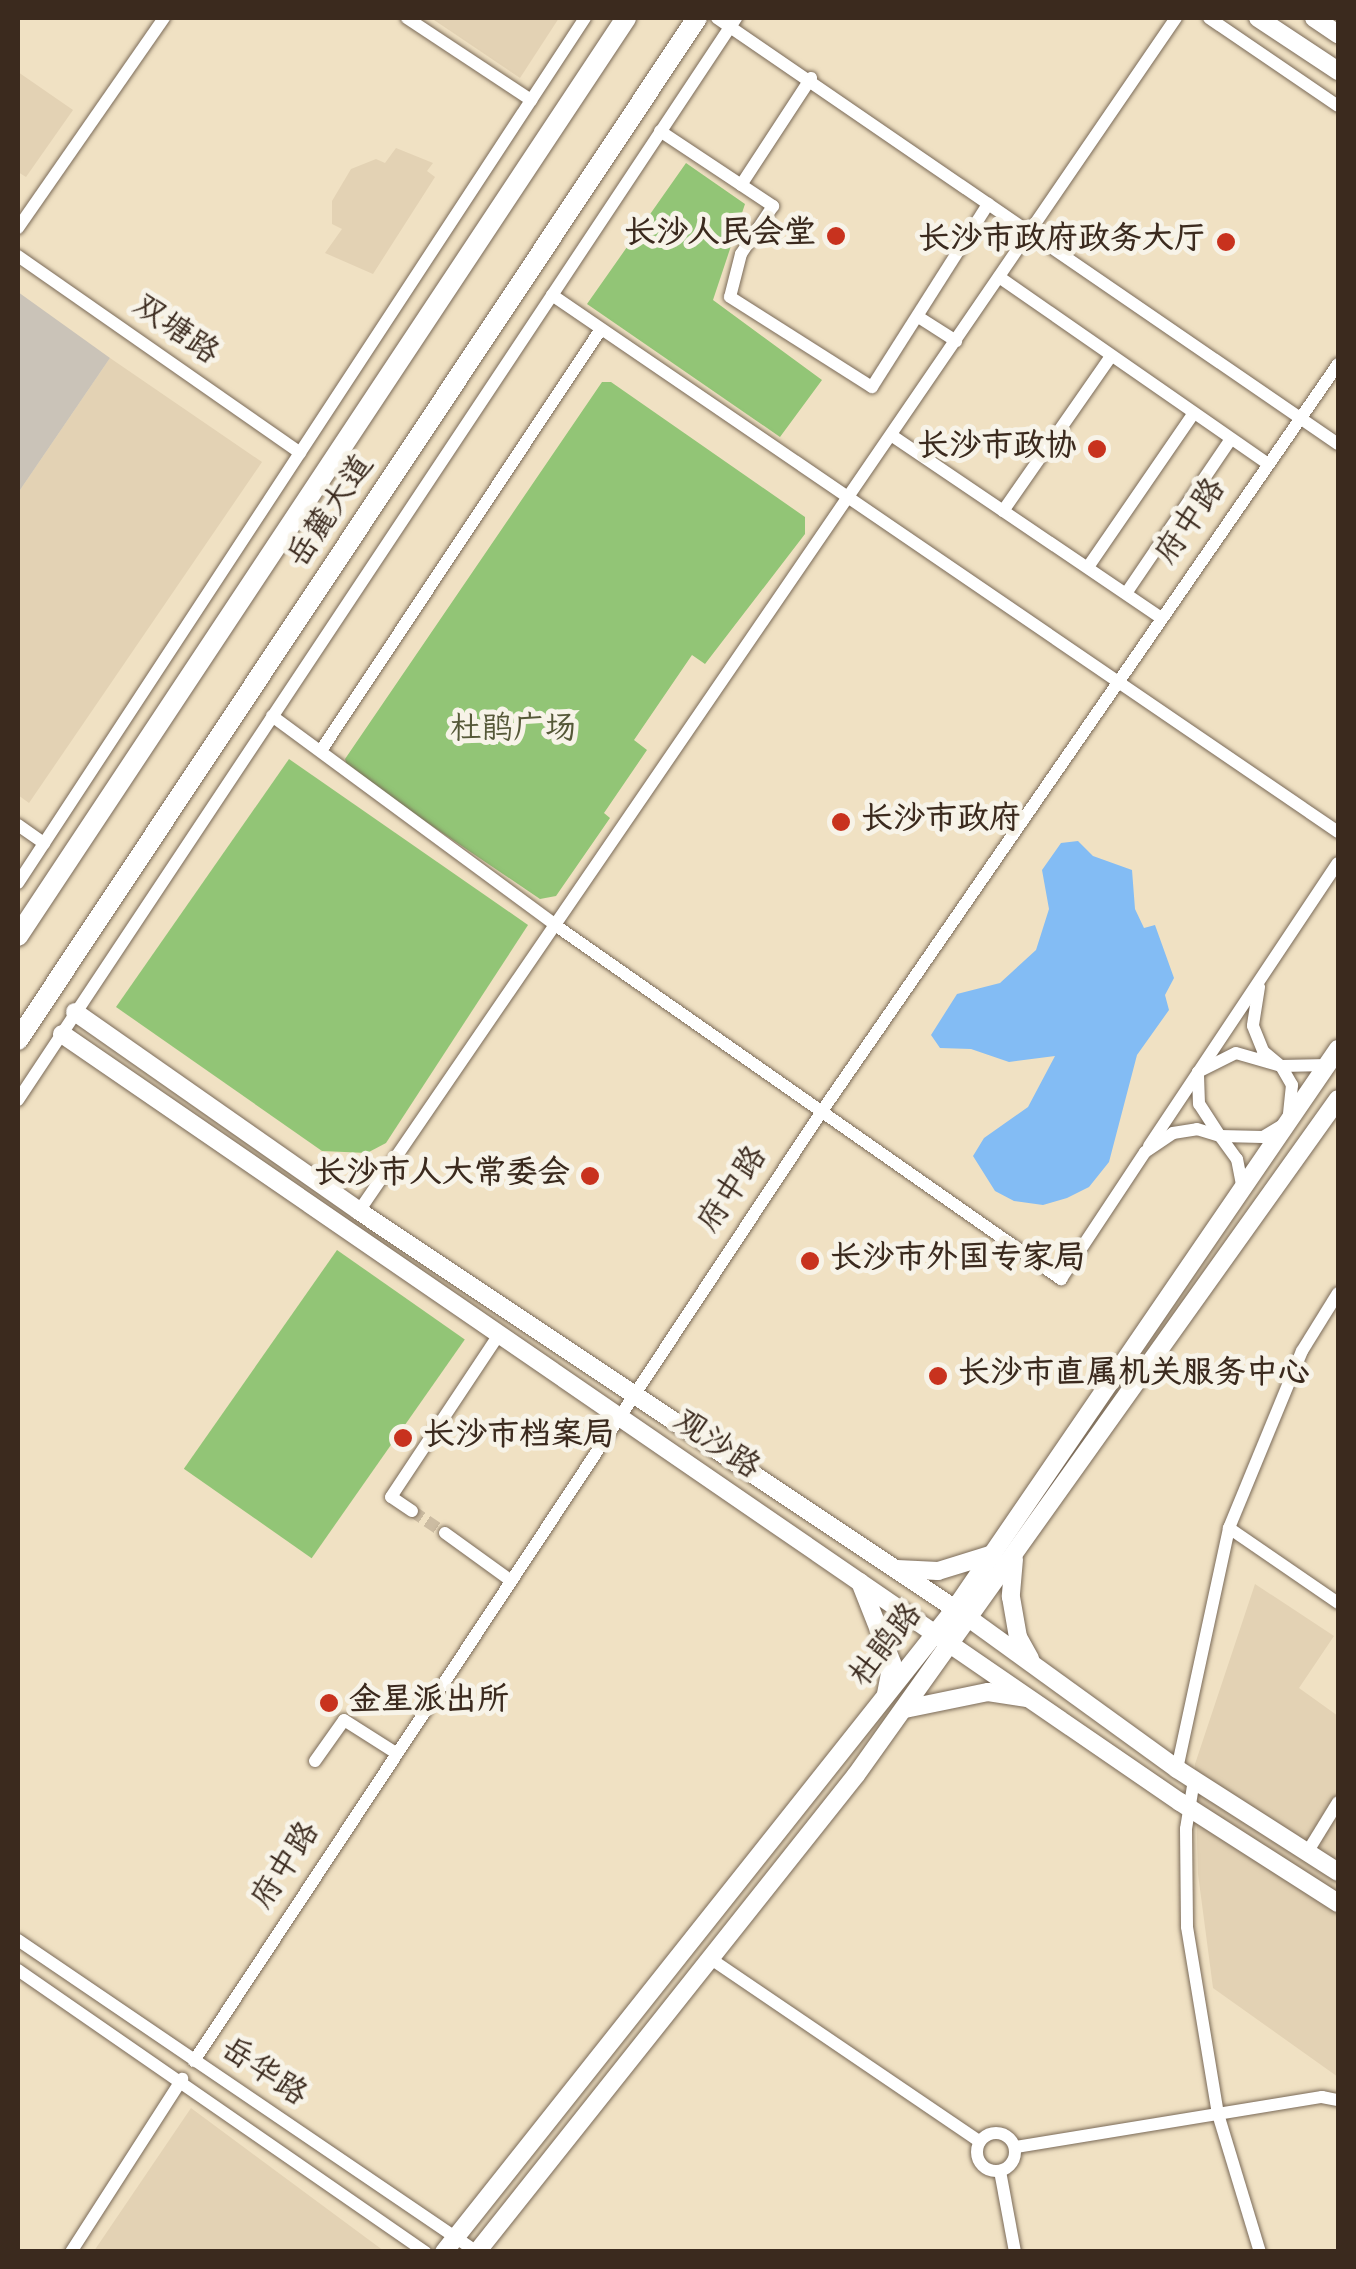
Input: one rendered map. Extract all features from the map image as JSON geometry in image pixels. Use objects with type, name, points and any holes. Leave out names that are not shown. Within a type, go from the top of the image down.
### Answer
[{"type":"highway","name":"岳麓大道","points":[[18,936],[626,18]]},
{"type":"highway","name":"岳麓大道","points":[[18,1040],[697,18]]},
{"type":"main road","points":[[1258,18],[1338,71]]},
{"type":"main road","points":[[1314,18],[1338,34]]},
{"type":"main road","name":"观沙路","points":[[75,1012],[631,1396],[962,1615],[1177,1769],[1338,1872]]},
{"type":"main road","name":"观沙路","points":[[62,1034],[1190,1808],[1338,1903]]},
{"type":"main road","name":"杜鹃路","points":[[962,1615],[994,1554],[1333,1057]]},
{"type":"main road","name":"杜鹃路","points":[[450,2244],[880,1707],[1014,1558],[1338,1099]]},
{"type":"main road","points":[[891,1568],[938,1571],[994,1554]]},
{"type":"main road","points":[[1014,1558],[1011,1597],[1018,1637],[1035,1666]]},
{"type":"main road","points":[[859,1582],[892,1662],[880,1707]]},
{"type":"main road","name":"杜鹃路","points":[[477,2252],[904,1709],[944,1639]]},
{"type":"main road","points":[[904,1709],[988,1692],[1032,1699]]},
{"type":"street","points":[[18,228],[164,18]]},
{"type":"street","points":[[407,18],[530,100]]},
{"type":"street","points":[[18,883],[586,18]]},
{"type":"street","points":[[717,18],[733,22],[1029,233],[1338,444]]},
{"type":"street","points":[[359,1211],[1176,18]]},
{"type":"street","points":[[1208,18],[1338,106]]},
{"type":"street","points":[[18,1100],[733,22]]},
{"type":"street","points":[[741,185],[811,78]]},
{"type":"street","points":[[660,130],[773,206],[741,254],[730,297],[872,386],[920,318],[988,204]]},
{"type":"street","name":"双塘路","points":[[18,256],[300,452]]},
{"type":"street","points":[[999,277],[1268,464]]},
{"type":"street","points":[[552,294],[1338,832]]},
{"type":"street","points":[[920,318],[956,341]]},
{"type":"street","points":[[322,750],[601,329]]},
{"type":"street","points":[[1003,511],[1110,356]]},
{"type":"street","name":"府中路","points":[[194,2061],[822,1111],[1115,681],[1338,364]]},
{"type":"street","points":[[1088,566],[1194,413]]},
{"type":"street","points":[[891,435],[1160,617]]},
{"type":"street","points":[[1126,592],[1231,439]]},
{"type":"street","points":[[272,716],[555,925],[1061,1279],[1338,863]]},
{"type":"street","points":[[18,825],[44,843]]},
{"type":"street","points":[[1145,1152],[1173,1133],[1197,1129],[1220,1136],[1263,1137],[1288,1122],[1292,1085],[1281,1066],[1263,1051],[1253,1026],[1262,977]]},
{"type":"street","points":[[1198,1072],[1236,1053],[1281,1066],[1333,1057]]},
{"type":"street","points":[[1198,1072],[1199,1104],[1237,1158],[1242,1191]]},
{"type":"street","points":[[1177,1769],[1229,1528],[1302,1352],[1338,1293]]},
{"type":"street","points":[[412,1511],[391,1497],[498,1336]]},
{"type":"street","points":[[1229,1528],[1338,1603]]},
{"type":"street","points":[[445,1534],[510,1580]]},
{"type":"street","points":[[315,1761],[344,1720],[396,1754]]},
{"type":"street","points":[[1194,1780],[1187,1927],[1218,2114],[1260,2252]]},
{"type":"street","points":[[1308,1850],[1338,1802]]},
{"type":"street","name":"岳华路","points":[[18,1940],[450,2244],[477,2252]]},
{"type":"street","points":[[711,1959],[980,2142],[984,2168],[1000,2171],[1015,2159],[1016,2147]]},
{"type":"street","name":"岳华路","points":[[18,1970],[182,2078],[426,2252]]},
{"type":"street","points":[[72,2252],[182,2078]]},
{"type":"street","points":[[980,2142],[998,2132],[1016,2147],[1218,2114],[1338,2100]]},
{"type":"street","points":[[1000,2171],[1015,2252]]},
{"type":"shaded area","points":[[431,18],[559,18],[520,78]]},
{"type":"shaded area","points":[[18,72],[73,110],[26,177],[18,172]]},
{"type":"shaded area","points":[[396,148],[433,163],[427,171],[435,177],[373,274],[325,253],[342,229],[332,224],[332,201],[351,169],[376,159],[385,163]]},
{"type":"shaded area","points":[[18,292],[110,358],[18,493]]},
{"type":"shaded area","points":[[110,358],[262,462],[29,803],[18,795],[18,493]]},
{"type":"shaded area","points":[[1255,1584],[1334,1636],[1299,1688],[1338,1716],[1338,2077],[1213,1988],[1198,1874],[1195,1764]]},
{"type":"shaded area","points":[[191,2108],[384,2251],[94,2251]]},
{"type":"green space","points":[[686,163],[745,204],[713,300],[822,380],[780,437],[587,304]]},
{"type":"green space","name":"杜鹃广场","points":[[602,382],[611,382],[805,517],[805,534],[705,664],[692,655],[634,740],[647,750],[604,813],[610,818],[556,896],[540,899],[348,769],[345,759]]},
{"type":"green space","points":[[289,759],[528,925],[386,1143],[367,1153],[322,1151],[116,1007]]},
{"type":"green space","points":[[337,1250],[465,1339],[312,1558],[184,1469]]},
{"type":"water","points":[[1078,841],[1093,856],[1132,870],[1135,909],[1144,928],[1155,925],[1174,978],[1165,995],[1169,1010],[1137,1055],[1109,1162],[1089,1187],[1043,1205],[1014,1201],[995,1191],[973,1156],[984,1138],[1028,1107],[1055,1056],[1009,1062],[971,1049],[940,1048],[931,1035],[957,994],[1000,983],[1036,950],[1049,909],[1042,870],[1061,843]]},
{"type":"tunnel","points":[[412,1511],[445,1533]]},
{"type":"place","name":"长沙人民会堂","points":[[836,236]]},
{"type":"place","name":"长沙市政府政务大厅","points":[[1226,242]]},
{"type":"place","name":"长沙市政协","points":[[1097,449]]},
{"type":"place","name":"长沙市政府","points":[[841,822]]},
{"type":"place","name":"长沙市人大常委会","points":[[590,1176]]},
{"type":"place","name":"长沙市外国专家局","points":[[810,1261]]},
{"type":"place","name":"长沙市直属机关服务中心","points":[[938,1376]]},
{"type":"place","name":"长沙市档案局","points":[[403,1438]]},
{"type":"place","name":"金星派出所","points":[[329,1703]]}]
